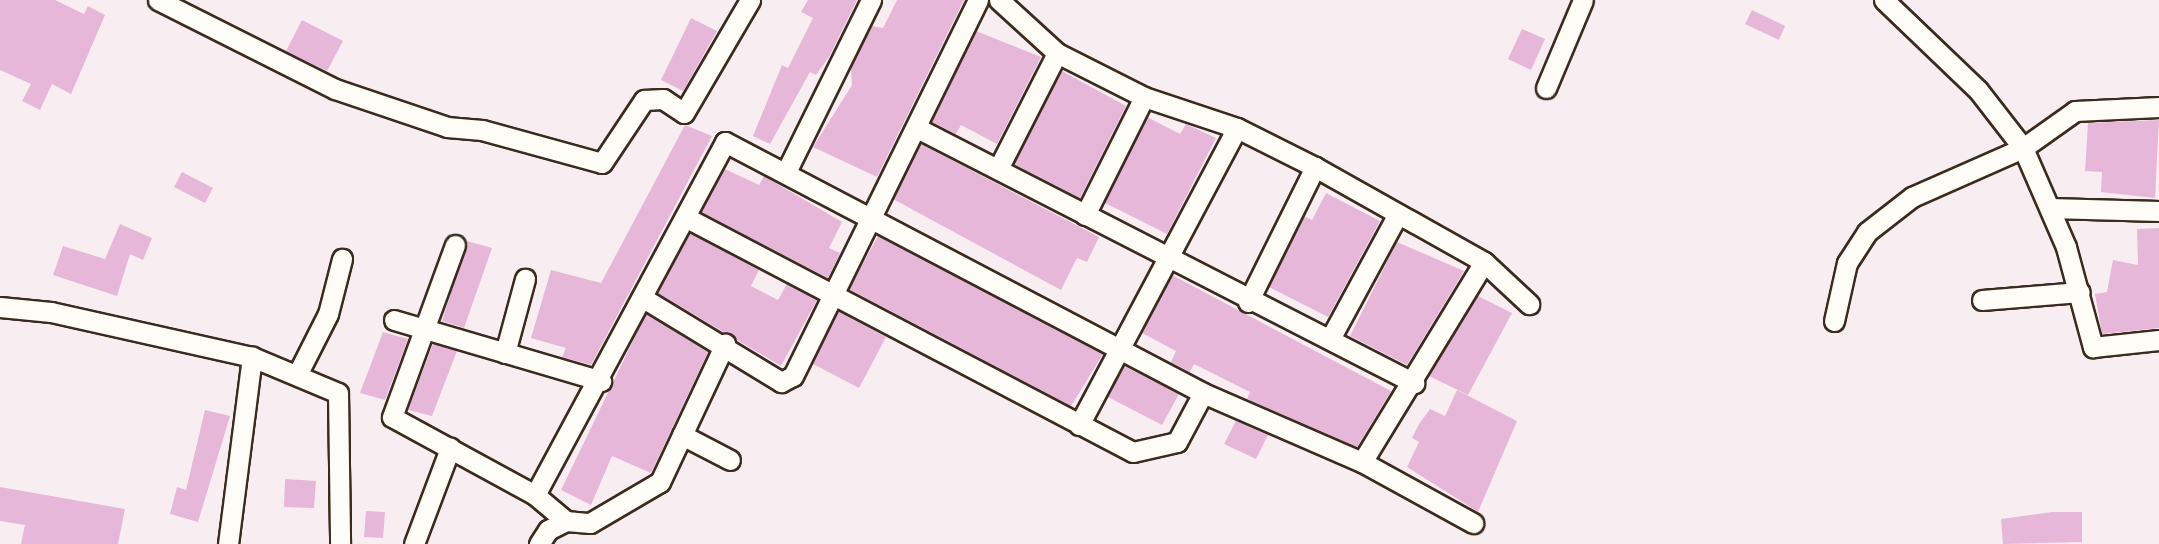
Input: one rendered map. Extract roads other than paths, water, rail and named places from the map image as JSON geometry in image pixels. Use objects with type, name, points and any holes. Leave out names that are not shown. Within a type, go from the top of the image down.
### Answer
[{"type":"street","points":[[158,0],[335,89],[447,127],[482,130],[602,163],[644,100],[663,99],[684,114],[750,0]]},
{"type":"street","points":[[786,172],[871,0]]},
{"type":"street","points":[[643,298],[725,344],[781,382],[789,379],[831,289],[874,220],[978,0]]},
{"type":"street","points":[[999,0],[1057,53],[1144,97],[1237,128],[1315,167],[1484,262],[1529,304]]},
{"type":"street","points":[[1546,88],[1583,0]]},
{"type":"street","points":[[1884,0],[1978,90],[2023,148],[2050,208],[2080,292],[2093,347],[2159,340]]},
{"type":"street","points":[[998,169],[1057,53]]},
{"type":"street","points":[[1085,215],[1144,97]]},
{"type":"street","points":[[1834,321],[1847,263],[1867,232],[1912,197],[2023,148],[2075,111],[2159,107]]},
{"type":"street","points":[[917,128],[1166,260],[1414,383]]},
{"type":"street","points":[[1079,425],[1237,128]]},
{"type":"street","points":[[535,495],[601,381],[725,142],[1203,393],[1362,462],[1473,523]]},
{"type":"street","points":[[1248,302],[1315,167]]},
{"type":"street","points":[[2050,208],[2159,211]]},
{"type":"street","points":[[1330,339],[1398,214]]},
{"type":"street","points":[[685,217],[831,289],[1133,452],[1163,450],[1177,442],[1203,393]]},
{"type":"street","points":[[455,245],[392,417],[535,495],[566,521]]},
{"type":"street","points":[[297,375],[328,314],[342,259]]},
{"type":"street","points":[[1362,462],[1414,383],[1484,262]]},
{"type":"street","points":[[505,353],[525,279]]},
{"type":"street","points":[[1982,300],[2080,292]]},
{"type":"street","points":[[0,307],[51,312],[252,357],[338,393],[340,544]]},
{"type":"street","points":[[394,320],[601,381]]},
{"type":"street","points":[[539,544],[548,530],[566,521],[590,523],[652,488],[682,435],[725,344]]},
{"type":"street","points":[[228,544],[252,357]]},
{"type":"street","points":[[682,435],[730,460]]},
{"type":"street","points":[[414,544],[450,448]]}]
